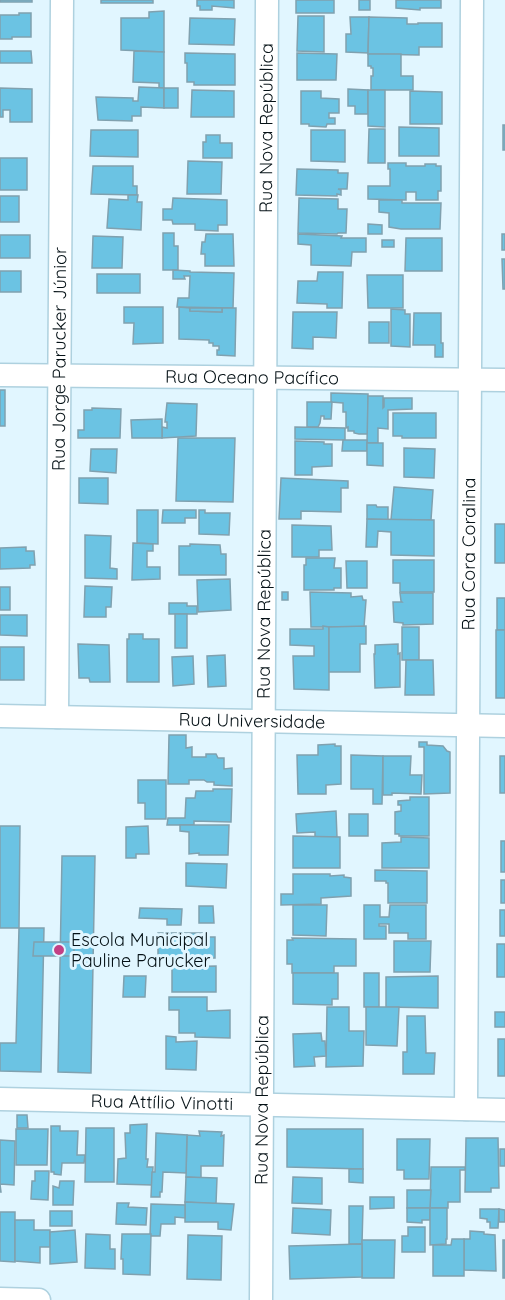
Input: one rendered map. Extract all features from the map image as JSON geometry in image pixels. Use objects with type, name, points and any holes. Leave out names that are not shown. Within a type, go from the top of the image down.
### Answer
[{"type":"street","name":"Rua Jorge Parucker Júnior","points":[[57,717],[62,0]]},
{"type":"street","name":"Rua Nova República","points":[[261,1300],[267,0]]},
{"type":"street","name":"Rua Cora Coralina","points":[[466,1109],[472,0]]},
{"type":"street","name":"Rua Oceano Pacífico","points":[[0,375],[505,380]]},
{"type":"street","name":"Rua Universidade","points":[[0,716],[505,726]]},
{"type":"street","name":"Rua Attílio Vinotti","points":[[0,1099],[505,1110]]},
{"type":"street","points":[[0,1299],[39,1300]]},
{"type":"building","points":[[0,0],[32,0],[32,2],[0,2]]},
{"type":"building","points":[[101,0],[153,0],[153,3],[101,3]]},
{"type":"building","points":[[197,0],[234,0],[234,8],[212,6],[212,10],[200,10]]},
{"type":"building","points":[[296,0],[334,0],[334,13],[296,13]]},
{"type":"building","points":[[359,0],[370,0],[370,10],[359,10]]},
{"type":"building","points":[[396,0],[441,0],[441,8],[420,8],[420,10],[396,8]]},
{"type":"building","points":[[164,11],[164,52],[121,50],[121,18],[149,18],[149,12]]},
{"type":"building","points":[[19,13],[31,13],[31,37],[0,39],[0,15],[19,15]]},
{"type":"building","points":[[298,16],[324,16],[324,52],[297,51]]},
{"type":"building","points":[[350,17],[369,17],[368,53],[346,52],[346,34],[351,34]]},
{"type":"building","points":[[369,17],[407,18],[407,24],[442,23],[442,47],[419,47],[419,55],[368,54]]},
{"type":"building","points":[[190,18],[235,19],[234,45],[189,44]]},
{"type":"building","points":[[0,51],[31,51],[32,63],[0,63]]},
{"type":"building","points":[[134,51],[164,52],[164,88],[159,88],[159,83],[133,82]]},
{"type":"building","points":[[185,53],[235,54],[235,85],[194,85],[194,82],[187,82]]},
{"type":"building","points":[[297,53],[337,54],[336,80],[297,80]]},
{"type":"building","points":[[368,54],[401,54],[401,76],[413,76],[413,90],[371,90],[373,68],[368,66]]},
{"type":"building","points":[[139,87],[164,88],[164,108],[141,107],[141,116],[132,116],[132,121],[98,120],[96,97],[133,98],[133,101],[138,101]]},
{"type":"building","points":[[0,88],[32,89],[32,122],[10,122],[10,110],[3,110],[3,117],[0,117]]},
{"type":"building","points":[[164,88],[178,88],[178,108],[164,108]]},
{"type":"building","points":[[348,89],[368,90],[368,114],[355,114],[355,106],[348,106]]},
{"type":"building","points":[[192,90],[234,91],[234,117],[191,117]]},
{"type":"building","points":[[368,90],[385,90],[385,127],[368,126]]},
{"type":"building","points":[[301,91],[321,91],[321,98],[339,99],[339,113],[329,113],[329,118],[335,118],[335,124],[327,124],[326,127],[301,124]]},
{"type":"building","points":[[410,91],[442,92],[442,124],[410,124]]},
{"type":"building","points":[[503,125],[505,125],[505,150],[503,150]]},
{"type":"building","points":[[399,127],[439,128],[439,156],[399,156]]},
{"type":"building","points":[[369,129],[385,129],[385,163],[368,163]]},
{"type":"building","points":[[91,130],[138,130],[138,157],[90,156]]},
{"type":"building","points":[[311,130],[345,130],[345,162],[311,161]]},
{"type":"building","points":[[206,135],[220,135],[220,143],[232,143],[232,158],[203,158],[203,142],[206,142]]},
{"type":"building","points":[[0,158],[27,158],[27,190],[0,190]]},
{"type":"building","points":[[188,161],[222,162],[221,194],[187,194]]},
{"type":"building","points":[[388,163],[406,163],[406,166],[436,164],[436,166],[441,166],[441,191],[438,191],[438,200],[416,200],[416,192],[406,192],[406,200],[368,199],[368,186],[390,186]]},
{"type":"building","points":[[93,166],[133,166],[133,186],[137,186],[137,195],[91,194]]},
{"type":"building","points":[[297,169],[338,170],[338,173],[348,173],[347,189],[338,189],[341,190],[341,195],[337,194],[337,196],[296,195]]},
{"type":"building","points":[[128,195],[138,195],[137,202],[142,202],[141,230],[107,228],[109,199],[128,200]]},
{"type":"building","points":[[0,196],[19,196],[19,222],[0,222]]},
{"type":"building","points":[[173,198],[227,200],[227,225],[218,225],[218,231],[195,230],[195,224],[173,224],[172,220],[163,220],[163,209],[172,209]]},
{"type":"building","points":[[299,198],[338,199],[338,209],[347,209],[346,233],[298,233]]},
{"type":"building","points":[[379,200],[402,200],[402,203],[441,203],[440,229],[389,227],[389,213],[379,212]]},
{"type":"building","points":[[368,224],[382,225],[382,234],[368,234]]},
{"type":"building","points":[[163,233],[174,233],[174,246],[178,246],[178,270],[163,270]]},
{"type":"building","points":[[206,234],[233,234],[234,266],[205,266],[205,254],[201,254],[202,242],[205,242]]},
{"type":"building","points":[[298,234],[366,238],[366,252],[352,252],[351,266],[311,265],[311,245],[298,244]]},
{"type":"building","points":[[502,234],[505,234],[505,250],[502,250]]},
{"type":"building","points":[[0,235],[30,235],[30,258],[0,258]]},
{"type":"building","points":[[93,236],[123,237],[122,268],[92,268]]},
{"type":"building","points":[[406,238],[442,238],[442,271],[405,271]]},
{"type":"building","points":[[382,240],[394,240],[394,247],[382,247]]},
{"type":"building","points":[[502,259],[505,259],[505,289],[503,289]]},
{"type":"building","points":[[173,270],[234,273],[233,308],[177,307],[178,298],[189,298],[190,276],[184,276],[185,279],[173,279]]},
{"type":"building","points":[[0,271],[21,271],[21,292],[0,292]]},
{"type":"building","points":[[318,272],[343,272],[342,308],[327,308],[327,304],[297,303],[298,281],[317,281]]},
{"type":"building","points":[[97,274],[140,274],[140,293],[97,293]]},
{"type":"building","points":[[367,275],[403,275],[403,308],[368,308]]},
{"type":"building","points":[[124,307],[163,307],[163,343],[133,344],[134,323],[124,323]]},
{"type":"building","points":[[179,307],[190,308],[190,311],[222,312],[222,308],[236,308],[235,356],[217,355],[219,346],[213,346],[209,340],[179,339]]},
{"type":"building","points":[[190,308],[222,308],[222,312],[190,311]]},
{"type":"building","points":[[391,309],[405,310],[405,314],[410,314],[410,347],[391,346]]},
{"type":"building","points":[[293,312],[337,312],[336,338],[313,337],[313,349],[292,348]]},
{"type":"building","points":[[414,313],[441,313],[443,357],[435,357],[435,345],[413,345]]},
{"type":"building","points":[[369,322],[389,322],[389,343],[369,343]]},
{"type":"building","points":[[0,390],[5,390],[5,426],[0,426]]},
{"type":"building","points":[[331,393],[368,394],[368,434],[348,431],[343,403],[331,402]]},
{"type":"building","points":[[368,396],[383,396],[383,408],[384,398],[412,398],[412,409],[388,410],[388,429],[378,428],[378,443],[367,443]]},
{"type":"building","points":[[307,402],[332,402],[331,419],[324,419],[324,416],[321,416],[318,427],[307,427]]},
{"type":"building","points":[[167,403],[197,404],[196,436],[162,438],[162,427],[167,428],[167,422],[165,422]]},
{"type":"building","points":[[92,408],[121,409],[120,438],[78,438],[78,430],[84,430],[84,410],[92,410]]},
{"type":"building","points":[[393,413],[436,413],[436,438],[393,436]]},
{"type":"building","points":[[162,419],[162,438],[132,438],[131,420]]},
{"type":"building","points":[[295,427],[345,428],[345,440],[295,439]]},
{"type":"building","points":[[178,438],[235,438],[233,502],[176,501]]},
{"type":"building","points":[[343,440],[367,440],[367,451],[342,451]]},
{"type":"building","points":[[295,441],[332,444],[332,466],[312,467],[312,475],[295,475]]},
{"type":"building","points":[[367,443],[383,443],[383,466],[367,465]]},
{"type":"building","points":[[404,448],[435,449],[434,478],[404,477]]},
{"type":"building","points":[[91,449],[117,449],[116,473],[90,471]]},
{"type":"building","points":[[79,478],[108,478],[108,504],[79,503]]},
{"type":"building","points":[[281,478],[348,481],[348,488],[341,488],[341,512],[301,511],[301,519],[279,519]]},
{"type":"building","points":[[394,487],[433,490],[431,520],[391,520]]},
{"type":"building","points":[[367,505],[388,507],[388,520],[367,519]]},
{"type":"building","points":[[137,510],[158,510],[158,544],[137,543]]},
{"type":"building","points":[[163,510],[196,510],[196,518],[185,518],[185,523],[162,523]]},
{"type":"building","points":[[199,510],[205,510],[205,513],[230,513],[229,535],[199,534]]},
{"type":"building","points":[[367,519],[434,520],[434,556],[391,555],[391,532],[378,531],[377,547],[366,547]]},
{"type":"building","points":[[495,524],[505,524],[505,563],[495,563]]},
{"type":"building","points":[[292,525],[331,526],[332,550],[319,550],[319,557],[292,557]]},
{"type":"building","points":[[85,535],[111,536],[110,568],[117,569],[117,579],[85,578]]},
{"type":"building","points":[[133,543],[153,544],[153,551],[147,551],[147,567],[160,567],[160,579],[132,580]]},
{"type":"building","points":[[190,544],[220,545],[221,554],[226,554],[226,575],[179,575],[179,546],[190,546]]},
{"type":"building","points":[[26,547],[26,551],[34,551],[35,565],[30,565],[30,568],[0,569],[0,548]]},
{"type":"building","points":[[306,558],[335,558],[334,568],[341,568],[341,588],[304,590]]},
{"type":"building","points":[[393,560],[434,560],[434,592],[400,592],[400,583],[393,583]]},
{"type":"building","points":[[346,561],[367,561],[367,588],[347,588]]},
{"type":"building","points":[[230,579],[231,610],[198,612],[197,580]]},
{"type":"building","points":[[85,586],[112,587],[111,607],[106,607],[106,617],[84,617]]},
{"type":"building","points":[[0,587],[10,587],[10,610],[0,610]]},
{"type":"building","points":[[282,592],[288,592],[288,600],[282,600]]},
{"type":"building","points":[[310,592],[351,593],[351,597],[362,596],[363,600],[366,600],[364,627],[311,627]]},
{"type":"building","points":[[400,593],[433,593],[433,624],[403,625],[403,623],[394,622],[393,602],[402,602]]},
{"type":"building","points":[[497,598],[505,598],[505,630],[497,630]]},
{"type":"building","points":[[169,603],[187,603],[187,606],[197,606],[197,614],[169,614]]},
{"type":"building","points":[[175,614],[187,614],[187,648],[175,648]]},
{"type":"building","points":[[0,615],[27,615],[27,636],[0,635]]},
{"type":"building","points":[[323,626],[329,627],[329,690],[294,689],[293,656],[314,656],[314,646],[290,645],[290,629],[323,629]]},
{"type":"building","points":[[366,626],[366,644],[360,644],[360,672],[329,672],[329,627]]},
{"type":"building","points":[[402,627],[419,627],[419,660],[402,660]]},
{"type":"building","points":[[496,630],[505,630],[505,698],[496,698]]},
{"type":"building","points":[[129,634],[143,634],[143,639],[159,639],[159,682],[127,682]]},
{"type":"building","points":[[78,644],[109,645],[110,682],[90,682],[89,678],[79,678]]},
{"type":"building","points":[[398,644],[400,687],[375,688],[375,645]]},
{"type":"building","points":[[0,647],[24,647],[24,680],[0,680]]},
{"type":"building","points":[[225,655],[226,686],[208,687],[207,656]]},
{"type":"building","points":[[193,656],[194,684],[173,686],[172,657]]},
{"type":"building","points":[[406,660],[433,660],[434,695],[405,695]]},
{"type":"building","points":[[169,735],[186,735],[186,748],[192,747],[192,757],[216,754],[218,758],[224,758],[224,769],[232,768],[232,786],[214,785],[214,782],[204,780],[189,780],[189,784],[168,784]]},
{"type":"building","points":[[419,742],[443,746],[450,752],[450,793],[424,794],[424,747],[419,747]]},
{"type":"building","points":[[335,744],[335,746],[341,746],[341,784],[326,785],[326,794],[298,794],[297,755],[318,755],[318,745]]},
{"type":"building","points":[[351,755],[383,756],[382,804],[373,804],[373,789],[351,789]]},
{"type":"building","points":[[383,756],[411,756],[410,775],[422,775],[421,794],[383,795]]},
{"type":"building","points":[[500,756],[505,756],[505,793],[500,793]]},
{"type":"building","points":[[138,780],[166,780],[166,819],[145,819],[145,803],[138,803]]},
{"type":"building","points":[[213,789],[232,789],[231,822],[194,821],[194,825],[167,825],[168,818],[185,818],[186,798],[195,798],[196,791],[213,791]]},
{"type":"building","points":[[410,797],[429,797],[429,836],[395,834],[395,812],[401,811],[398,801],[410,800]]},
{"type":"building","points":[[336,811],[337,837],[315,837],[315,832],[297,833],[296,814]]},
{"type":"building","points":[[349,814],[368,814],[368,836],[349,836]]},
{"type":"building","points":[[180,825],[229,825],[228,855],[189,854],[189,832],[180,831]]},
{"type":"building","points":[[0,826],[20,826],[19,928],[0,928]]},
{"type":"building","points":[[148,826],[149,854],[136,854],[136,858],[126,858],[126,827]]},
{"type":"building","points":[[293,836],[340,837],[340,868],[293,868]]},
{"type":"building","points":[[401,837],[429,838],[429,868],[382,868],[382,843],[401,842]]},
{"type":"building","points":[[501,841],[505,841],[505,872],[501,872]]},
{"type":"building","points":[[62,856],[95,856],[91,1073],[58,1072]]},
{"type":"building","points":[[186,863],[227,864],[226,888],[186,886]]},
{"type":"building","points":[[375,870],[427,871],[427,903],[388,903],[388,883],[375,881]]},
{"type":"building","points":[[293,874],[344,875],[344,877],[351,878],[351,896],[321,898],[321,904],[281,905],[281,894],[293,894]]},
{"type":"building","points":[[501,880],[505,880],[505,903],[501,903]]},
{"type":"building","points":[[293,905],[327,905],[326,936],[293,935]]},
{"type":"building","points":[[364,905],[380,905],[380,917],[389,917],[390,905],[426,905],[426,939],[408,939],[408,933],[389,933],[389,924],[379,924],[379,926],[386,926],[386,939],[364,939]]},
{"type":"building","points":[[199,906],[213,906],[214,923],[199,923]]},
{"type":"building","points":[[140,908],[182,909],[181,925],[167,925],[167,919],[139,918]]},
{"type":"building","points":[[500,910],[505,910],[505,936],[500,936]]},
{"type":"building","points":[[19,928],[44,928],[41,1072],[0,1071],[0,1043],[16,1043]]},
{"type":"building","points":[[158,933],[204,933],[204,937],[215,937],[215,958],[182,960],[182,958],[158,958]]},
{"type":"building","points":[[292,938],[356,939],[356,966],[334,966],[334,973],[292,973],[292,964],[287,964],[287,940],[293,940]]},
{"type":"building","points":[[394,941],[431,941],[430,972],[394,972]]},
{"type":"building","points":[[34,942],[74,942],[74,956],[33,956]]},
{"type":"building","points":[[497,944],[505,944],[505,977],[497,977]]},
{"type":"building","points":[[216,966],[216,992],[172,992],[172,967]]},
{"type":"building","points":[[293,973],[338,973],[338,999],[332,999],[332,1005],[293,1004]]},
{"type":"building","points":[[364,973],[379,973],[379,1007],[364,1007]]},
{"type":"building","points":[[124,976],[146,976],[145,997],[123,997]]},
{"type":"building","points":[[438,976],[438,1008],[386,1007],[386,977]]},
{"type":"building","points":[[169,997],[207,997],[207,1011],[230,1010],[230,1038],[195,1037],[195,1033],[179,1033],[179,1010],[169,1010]]},
{"type":"building","points":[[327,1007],[349,1007],[349,1031],[364,1031],[363,1066],[326,1067]]},
{"type":"building","points":[[366,1007],[399,1007],[397,1046],[366,1045]]},
{"type":"building","points":[[495,1012],[505,1012],[505,1027],[495,1027]]},
{"type":"building","points":[[407,1016],[425,1016],[426,1053],[435,1053],[434,1074],[403,1074],[403,1052],[407,1052]]},
{"type":"building","points":[[321,1033],[322,1041],[325,1041],[326,1056],[314,1057],[315,1066],[294,1067],[293,1034]]},
{"type":"building","points":[[166,1036],[176,1037],[176,1042],[197,1041],[196,1070],[166,1069]]},
{"type":"building","points":[[498,1039],[505,1039],[505,1076],[498,1076]]},
{"type":"building","points":[[17,1115],[27,1115],[28,1128],[17,1128]]},
{"type":"building","points":[[147,1124],[146,1159],[148,1159],[147,1167],[153,1167],[152,1185],[117,1184],[118,1159],[126,1158],[125,1133],[130,1133],[130,1125]]},
{"type":"building","points":[[51,1126],[60,1126],[60,1131],[78,1131],[77,1155],[85,1155],[84,1163],[62,1163],[61,1175],[51,1172]]},
{"type":"building","points":[[86,1128],[114,1128],[114,1182],[85,1182]]},
{"type":"building","points":[[16,1129],[48,1129],[47,1165],[16,1165]]},
{"type":"building","points":[[287,1129],[363,1129],[363,1169],[287,1167]]},
{"type":"building","points":[[199,1131],[222,1132],[221,1136],[224,1135],[223,1166],[201,1166],[201,1178],[186,1177],[187,1135],[200,1136]]},
{"type":"building","points":[[156,1133],[187,1135],[186,1173],[163,1172],[160,1197],[151,1197],[152,1172],[155,1172]]},
{"type":"building","points":[[466,1138],[498,1138],[499,1188],[491,1188],[491,1192],[465,1192]]},
{"type":"building","points":[[397,1139],[430,1139],[429,1179],[404,1179],[404,1170],[397,1170]]},
{"type":"building","points":[[0,1140],[15,1141],[14,1185],[0,1184]]},
{"type":"building","points":[[500,1149],[505,1149],[505,1166],[500,1166]]},
{"type":"building","points":[[431,1167],[465,1167],[465,1170],[460,1170],[460,1202],[448,1202],[448,1208],[430,1208]]},
{"type":"building","points":[[349,1169],[363,1169],[363,1183],[349,1182]]},
{"type":"building","points":[[35,1171],[49,1171],[48,1200],[31,1199]]},
{"type":"building","points":[[186,1177],[217,1178],[216,1204],[185,1202]]},
{"type":"building","points":[[293,1177],[322,1178],[322,1204],[292,1203]]},
{"type":"building","points":[[60,1181],[74,1181],[73,1205],[53,1205],[53,1186],[59,1188]]},
{"type":"building","points":[[407,1190],[431,1190],[430,1208],[407,1208]]},
{"type":"building","points":[[370,1197],[394,1197],[394,1208],[370,1209]]},
{"type":"building","points":[[185,1202],[234,1204],[231,1230],[218,1229],[218,1222],[185,1222]]},
{"type":"building","points":[[117,1203],[129,1203],[128,1207],[147,1208],[146,1225],[116,1224]]},
{"type":"building","points":[[151,1204],[185,1205],[185,1218],[175,1217],[175,1224],[161,1224],[160,1236],[150,1236]]},
{"type":"building","points":[[349,1206],[363,1206],[362,1244],[349,1244]]},
{"type":"building","points":[[293,1208],[331,1210],[330,1235],[292,1233]]},
{"type":"building","points":[[407,1208],[430,1208],[430,1220],[422,1220],[422,1223],[407,1222]]},
{"type":"building","points":[[430,1208],[447,1208],[446,1244],[430,1245]]},
{"type":"building","points":[[480,1209],[499,1209],[498,1228],[490,1228],[490,1222],[487,1222],[487,1219],[480,1218]]},
{"type":"building","points":[[499,1209],[505,1210],[505,1222],[499,1222]]},
{"type":"building","points":[[50,1211],[72,1211],[72,1226],[50,1226]]},
{"type":"building","points":[[0,1212],[15,1212],[15,1262],[0,1261]]},
{"type":"building","points":[[15,1220],[34,1220],[34,1230],[50,1230],[50,1247],[40,1247],[40,1263],[15,1261]]},
{"type":"building","points":[[408,1227],[425,1227],[425,1252],[402,1252],[402,1236],[408,1236]]},
{"type":"building","points":[[75,1230],[77,1262],[50,1264],[50,1232]]},
{"type":"building","points":[[470,1231],[495,1235],[496,1271],[464,1270],[464,1239],[470,1239]]},
{"type":"building","points":[[86,1234],[110,1235],[110,1249],[115,1249],[115,1269],[85,1268]]},
{"type":"building","points":[[122,1234],[151,1234],[150,1275],[123,1274]]},
{"type":"building","points":[[188,1235],[222,1236],[221,1280],[187,1279]]},
{"type":"building","points":[[452,1239],[464,1239],[464,1276],[433,1276],[433,1245],[451,1245]]},
{"type":"building","points":[[362,1240],[395,1240],[394,1278],[362,1278]]},
{"type":"building","points":[[503,1240],[505,1240],[505,1278],[503,1278]]},
{"type":"building","points":[[362,1244],[362,1277],[290,1279],[289,1246]]},
{"type":"place","name":"Escola Municipal Pauline Parucker","points":[[59,950]]}]
